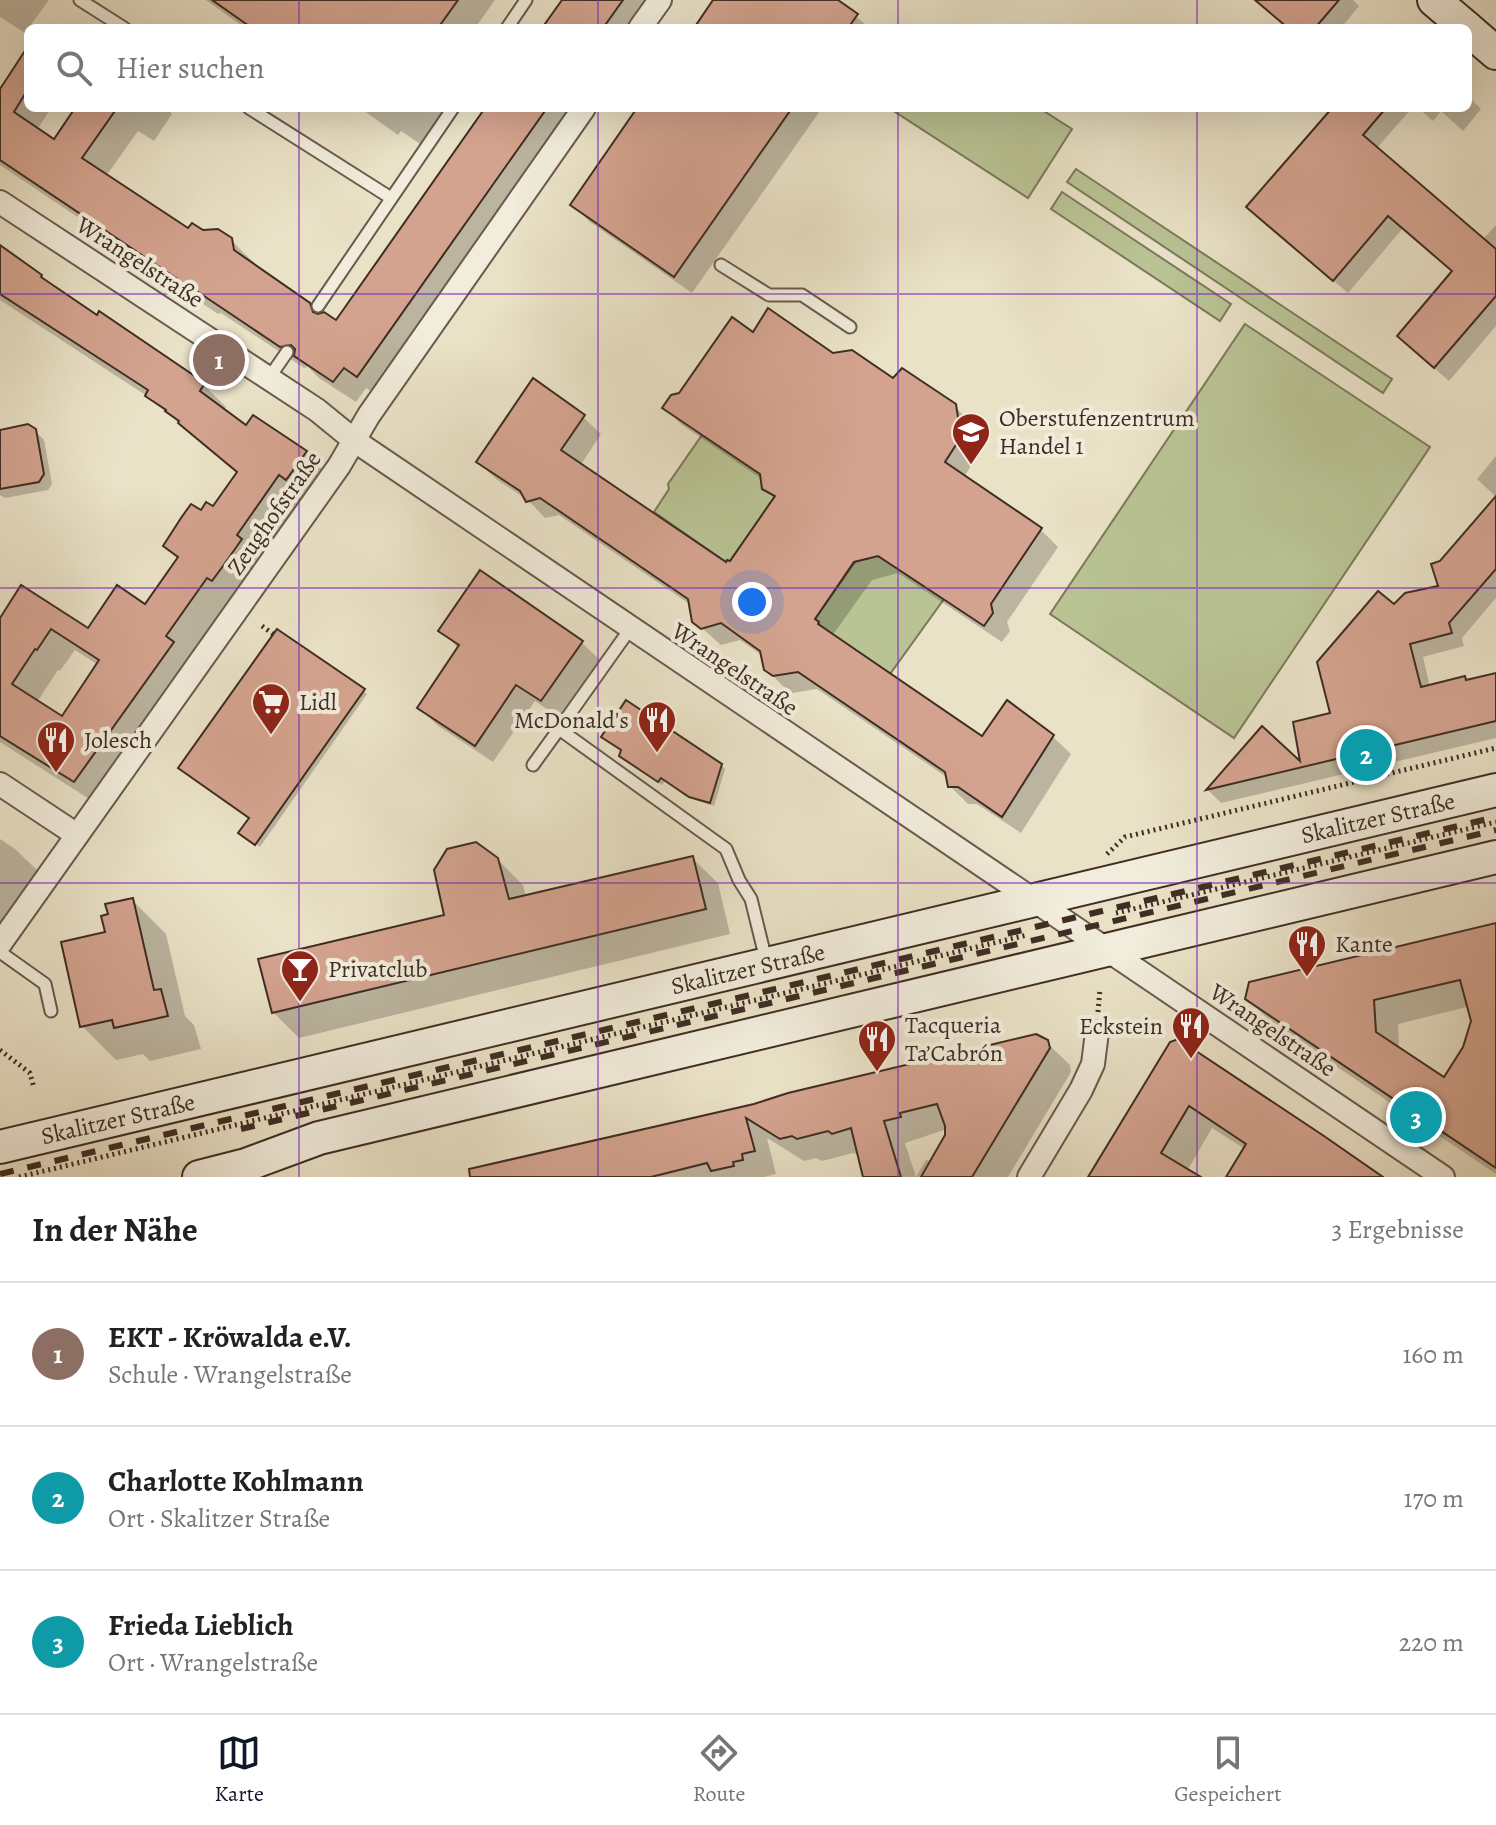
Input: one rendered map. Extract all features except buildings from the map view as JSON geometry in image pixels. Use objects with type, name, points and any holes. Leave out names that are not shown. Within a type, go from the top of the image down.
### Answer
[{"type":"main road","points":[[1434,0],[1462,24]]},
{"type":"main road","points":[[1472,32],[1496,53]]},
{"type":"main road","name":"Skalitzer Straße","points":[[0,1147],[1496,790]]},
{"type":"main road","points":[[199,1177],[246,1165],[319,1138],[1496,857]]},
{"type":"street","points":[[643,24],[660,0]]},
{"type":"street","name":"Zeughofstraße","points":[[0,944],[355,441],[385,392],[581,112]]},
{"type":"street","name":"Wrangelstraße","points":[[0,202],[333,421],[355,441],[630,629],[1036,900],[1419,1170],[1443,1177]]},
{"type":"street","points":[[0,784],[77,835]]},
{"type":"street","points":[[1029,1177],[1081,1090],[1093,1064],[1097,1032]]},
{"type":"lane","points":[[80,0],[118,24]]},
{"type":"lane","points":[[510,24],[526,0]]},
{"type":"lane","points":[[255,112],[391,198]]},
{"type":"lane","points":[[318,306],[450,112]]},
{"type":"lane","points":[[721,265],[769,295],[802,295],[850,327]]},
{"type":"lane","points":[[269,378],[287,352]]},
{"type":"lane","points":[[533,765],[630,629]]},
{"type":"lane","points":[[559,729],[726,849],[751,899],[767,964]]},
{"type":"lane","points":[[0,952],[45,984],[51,1011]]},
{"type":"path","points":[[262,626],[273,634]]},
{"type":"path","points":[[1101,860],[1125,837],[1496,748]]},
{"type":"path","points":[[1116,913],[1496,822]]},
{"type":"path","points":[[19,1177],[1027,935]]},
{"type":"path","points":[[0,1050],[30,1073],[34,1088]]},
{"type":"path","points":[[501,1050],[506,1071]]},
{"type":"green space","points":[[895,112],[1045,112],[1072,129],[1028,198]]},
{"type":"green space","points":[[1076,169],[1392,379],[1383,393],[1067,182]]},
{"type":"green space","points":[[1062,192],[1231,304],[1220,321],[1051,209]]},
{"type":"green space","points":[[1245,324],[1430,447],[1234,738],[1050,614]]},
{"type":"green space","points":[[702,435],[766,478],[762,489],[775,496],[730,561],[726,562],[654,512],[669,489],[668,484]]},
{"type":"green space","points":[[875,554],[944,599],[890,674],[815,619],[860,555],[867,559]]},
{"type":"railway","points":[[0,1174],[1496,817]]},
{"type":"railway","points":[[241,1129],[1496,830]]},
{"type":"place","name":"EKT - Kröwalda e.V.","points":[[219,360]]},
{"type":"place","name":"Oberstufenzentrum Handel 1","points":[[971,466]]},
{"type":"place","name":"Lidl","points":[[271,736]]},
{"type":"place","name":"McDonald's","points":[[657,754]]},
{"type":"place","name":"Charlotte Kohlmann","points":[[1366,755]]},
{"type":"place","name":"Jolesch","points":[[56,774]]},
{"type":"place","name":"Kante","points":[[1307,978]]},
{"type":"place","name":"Privatclub","points":[[300,1003]]},
{"type":"place","name":"Eckstein","points":[[1191,1060]]},
{"type":"place","name":"Tacqueria Ta’Cabrón","points":[[877,1073]]},
{"type":"place","name":"Frieda Lieblich","points":[[1416,1117]]}]
